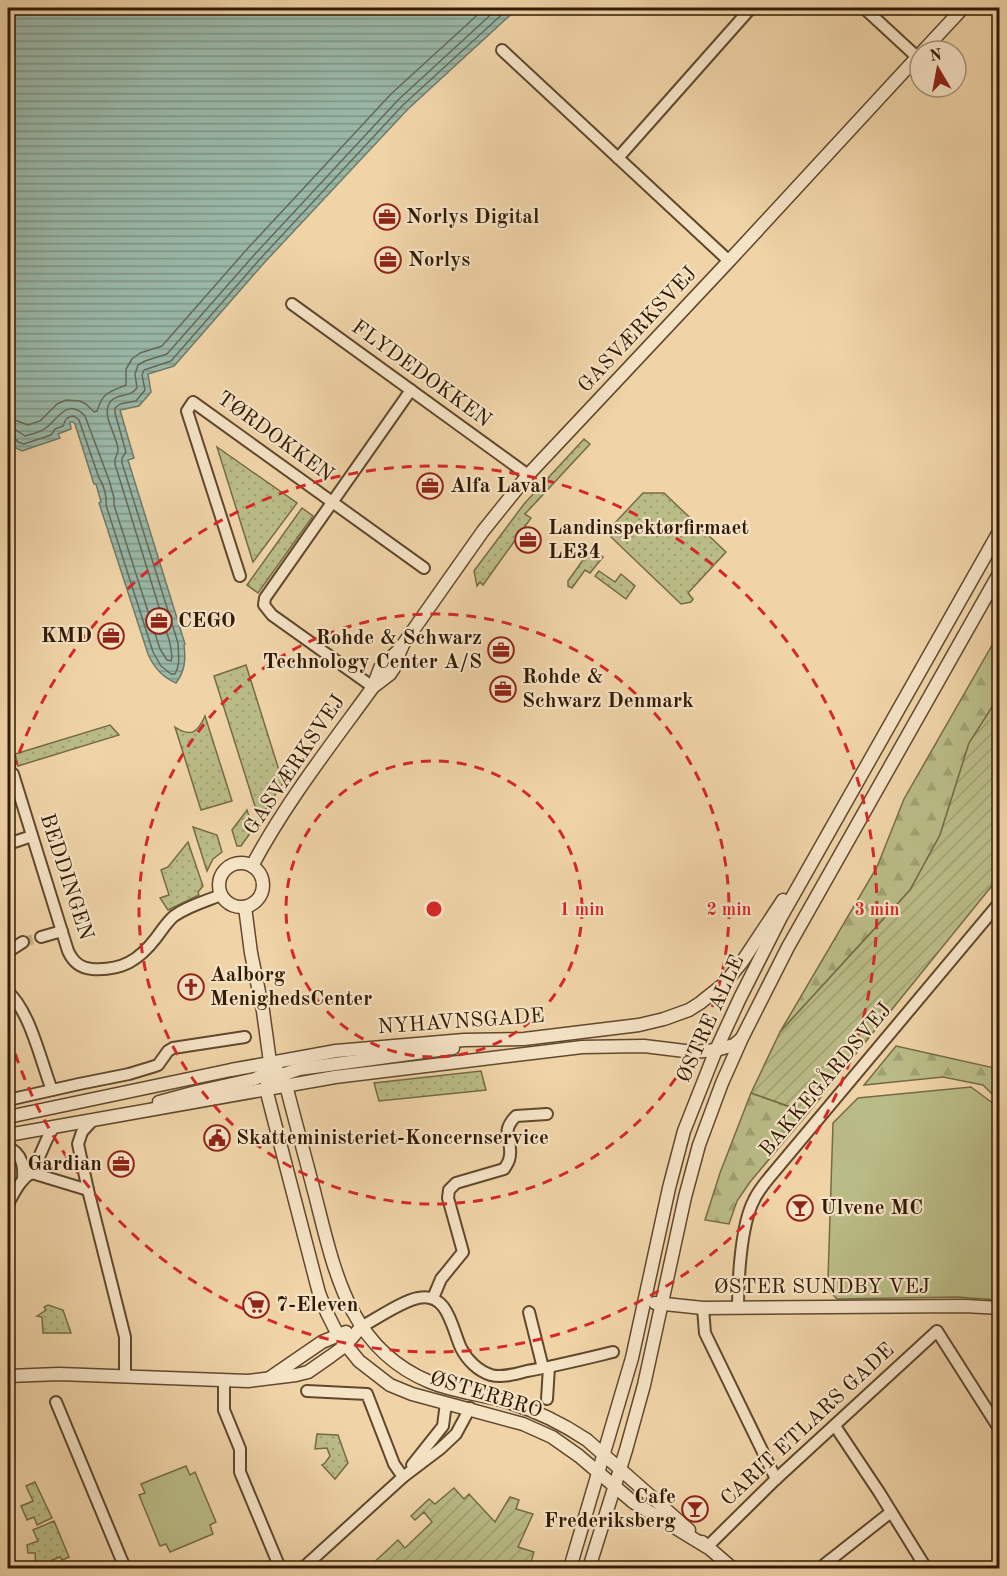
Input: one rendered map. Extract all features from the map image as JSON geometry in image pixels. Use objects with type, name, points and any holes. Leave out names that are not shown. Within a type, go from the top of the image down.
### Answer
[{"type":"street","points":[[618,158],[751,8]]},
{"type":"street","points":[[864,8],[908,44]]},
{"type":"street","name":"GASVÆRKSVEJ","points":[[934,39],[963,8]]},
{"type":"street","points":[[502,50],[729,261]]},
{"type":"street","name":"GASVÆRKSVEJ","points":[[252,866],[279,820],[320,759],[373,687],[380,668],[402,646],[483,531],[528,475],[908,67]]},
{"type":"street","name":"FLYDEDOKKEN","points":[[292,304],[528,475]]},
{"type":"street","points":[[373,687],[272,615],[264,605],[270,589],[411,390]]},
{"type":"street","name":"TØRDOKKEN","points":[[240,576],[187,411],[194,402],[424,568]]},
{"type":"street","name":"ØSTRE ALLE","points":[[570,1569],[632,1358],[669,1188],[684,1131],[716,1050],[760,957],[999,530]]},
{"type":"street","name":"ØSTRE ALLE","points":[[590,1569],[644,1385],[685,1197],[699,1145],[722,1083],[788,947],[999,572]]},
{"type":"street","name":"BEDDINGEN","points":[[13,774],[70,956],[77,964],[89,969],[97,969],[122,966],[134,961],[175,916],[221,895]]},
{"type":"street","name":"NYHAVNSGADE","points":[[8,1118],[270,1062],[336,1051],[464,1040],[524,1039],[664,1020],[700,1003],[733,974],[830,829]]},
{"type":"street","points":[[8,844],[32,836]]},
{"type":"street","points":[[234,864],[252,866],[262,877],[263,885],[259,899],[246,907],[232,906],[221,895],[219,888],[222,873],[234,864]]},
{"type":"street","name":"BAKKEGÅRDSVEJ","points":[[738,1308],[742,1244],[746,1220],[753,1201],[779,1166],[999,904]]},
{"type":"street","points":[[246,907],[250,947],[263,1011],[270,1062],[266,1089]]},
{"type":"street","points":[[41,937],[62,931]]},
{"type":"street","points":[[8,954],[23,942]]},
{"type":"street","points":[[8,992],[18,1005],[34,1038],[52,1090]]},
{"type":"street","points":[[8,1100],[152,1067],[158,1065],[172,1048],[246,1037]]},
{"type":"street","name":"NYHAVNSGADE","points":[[8,1136],[266,1089],[284,1080],[335,1077],[582,1047],[644,1046],[693,1052],[716,1050],[734,1045],[742,1038]]},
{"type":"street","points":[[270,1062],[284,1080],[310,1067],[524,1039]]},
{"type":"street","points":[[125,1376],[125,1337],[78,1144],[82,1132],[92,1121],[196,1092],[255,1079],[263,1075],[270,1062]]},
{"type":"street","name":"ØSTERBRO","points":[[284,1080],[337,1278],[348,1305],[361,1327],[379,1349],[407,1371],[430,1382],[501,1400],[543,1414],[579,1435],[667,1509],[707,1547]]},
{"type":"street","name":"ØSTERBRO","points":[[266,1089],[314,1275],[327,1313],[338,1335],[367,1369],[390,1385],[412,1394],[470,1408],[540,1430],[564,1445],[633,1502],[707,1547]]},
{"type":"street","points":[[267,1379],[322,1342],[361,1327],[410,1300],[420,1297],[433,1298],[441,1279],[463,1252],[448,1197],[449,1190],[456,1183],[504,1169],[510,1159],[507,1130],[509,1123],[516,1116],[547,1114]]},
{"type":"street","points":[[8,1204],[28,1177],[53,1128]]},
{"type":"street","points":[[8,1147],[15,1151],[22,1160],[28,1177]]},
{"type":"street","points":[[28,1177],[88,1190]]},
{"type":"street","name":"ØSTERBRO","points":[[433,1298],[441,1303],[448,1314],[461,1349],[471,1363],[493,1376],[506,1376],[546,1368],[612,1352]]},
{"type":"street","name":"ØSTER SUNDBY VEJ","points":[[645,1302],[703,1308],[965,1306],[999,1308]]},
{"type":"street","points":[[703,1308],[705,1333],[776,1479]]},
{"type":"street","name":"ØSTERBRO","points":[[529,1312],[546,1368],[547,1399]]},
{"type":"street","points":[[8,1376],[58,1374],[248,1381],[296,1375],[308,1372],[346,1345],[361,1327]]},
{"type":"street","name":"CARIT ETLARS GADE","points":[[707,1547],[776,1479],[937,1331],[999,1430]]},
{"type":"street","points":[[224,1380],[224,1410],[240,1449],[240,1472],[280,1569]]},
{"type":"street","points":[[307,1391],[367,1394],[394,1464],[403,1477]]},
{"type":"street","points":[[56,1402],[125,1569]]},
{"type":"street","points":[[403,1477],[443,1426],[446,1402]]},
{"type":"street","points":[[303,1569],[403,1477],[456,1434],[470,1408]]},
{"type":"street","points":[[835,1426],[926,1569]]},
{"type":"street","points":[[820,1569],[891,1512]]},
{"type":"street","points":[[707,1547],[732,1569]]},
{"type":"green space","points":[[584,439],[590,444],[525,514],[531,518],[483,585],[480,582],[477,586],[474,571],[524,504]]},
{"type":"green space","points":[[217,447],[297,503],[253,562]]},
{"type":"green space","points":[[643,493],[664,493],[726,552],[688,593],[693,599],[691,602],[681,604],[611,537],[612,526]]},
{"type":"green space","points":[[302,508],[313,516],[258,593],[247,585]]},
{"type":"green space","points":[[597,552],[603,557],[590,573],[585,570],[572,588],[568,586],[568,581],[588,553]]},
{"type":"green space","points":[[599,571],[615,582],[621,574],[635,586],[626,599],[595,576]]},
{"type":"green space","points":[[999,633],[999,696],[969,744],[940,835],[910,890],[780,1032],[877,867],[904,799]]},
{"type":"green space","points":[[246,665],[283,783],[259,819],[214,676]]},
{"type":"green space","points":[[999,696],[999,877],[808,1113],[751,1093],[780,1032],[910,890],[940,835],[969,743]]},
{"type":"green space","points":[[205,716],[232,801],[201,810],[175,727],[185,732],[193,732],[200,726]]},
{"type":"green space","points":[[110,725],[119,735],[18,766],[15,754]]},
{"type":"green space","points":[[247,810],[253,829],[241,846],[237,846],[232,830]]},
{"type":"green space","points":[[193,827],[217,835],[222,852],[213,859],[207,871]]},
{"type":"green space","points":[[188,842],[203,886],[198,892],[199,895],[168,910],[160,898],[169,895],[161,870],[168,867]]},
{"type":"green space","points":[[896,1046],[999,1069],[999,1101],[983,1085],[943,1077],[864,1085]]},
{"type":"green space","points":[[481,1071],[486,1090],[379,1101],[374,1083]]},
{"type":"green space","points":[[971,1087],[994,1104],[999,1104],[999,1300],[957,1297],[837,1299],[826,1287],[833,1123],[858,1098]]},
{"type":"green space","points":[[751,1093],[808,1113],[750,1182],[737,1201],[729,1224],[705,1220],[720,1173]]},
{"type":"green space","points":[[48,1305],[63,1310],[71,1333],[43,1333],[42,1317],[37,1316],[46,1310],[44,1307]]},
{"type":"green space","points":[[317,1434],[338,1435],[348,1463],[335,1479],[322,1465],[330,1456],[327,1448],[315,1449]]},
{"type":"green space","points":[[186,1466],[190,1475],[195,1472],[216,1522],[210,1525],[213,1534],[170,1552],[166,1544],[160,1546],[139,1495],[145,1493],[141,1484]]},
{"type":"green space","points":[[35,1482],[52,1518],[37,1525],[34,1517],[27,1520],[21,1506],[33,1501],[26,1486]]},
{"type":"green space","points":[[454,1488],[464,1499],[469,1494],[495,1522],[510,1497],[519,1500],[516,1509],[533,1514],[518,1547],[534,1552],[529,1568],[368,1568],[398,1540],[405,1548],[432,1522],[424,1512],[415,1520],[411,1516],[429,1499],[435,1504]]},
{"type":"green space","points":[[54,1521],[69,1557],[52,1560],[55,1568],[36,1568],[35,1553],[28,1553],[27,1545],[38,1541],[33,1530]]},
{"type":"water","points":[[8,8],[518,8],[408,109],[264,263],[174,366],[148,374],[151,392],[139,406],[120,410],[134,458],[128,460],[185,644],[184,665],[176,683],[159,672],[148,654],[99,503],[101,502],[96,484],[94,484],[75,424],[70,422],[71,429],[58,434],[60,438],[22,451],[14,448],[8,442]]},
{"type":"tunnel","points":[[23,942],[41,937]]},
{"type":"place","name":"Norlys Digital","points":[[387,217]]},
{"type":"place","name":"Norlys","points":[[388,260]]},
{"type":"place","name":"Alfa Laval","points":[[430,486]]},
{"type":"place","name":"Landinspektørfirmaet LE34","points":[[528,540]]},
{"type":"place","name":"CEGO","points":[[159,621]]},
{"type":"place","name":"KMD","points":[[111,636]]},
{"type":"place","name":"Rohde & Schwarz Technology Center A/S","points":[[501,650]]},
{"type":"place","name":"Rohde & Schwarz Denmark","points":[[503,689]]},
{"type":"place","name":"Aalborg MenighedsCenter","points":[[191,987]]},
{"type":"place","name":"Skatteministeriet-Koncernservice","points":[[217,1138]]},
{"type":"place","name":"Gardian","points":[[121,1164]]},
{"type":"place","name":"Ulvene MC","points":[[800,1208]]},
{"type":"place","name":"7-Eleven","points":[[256,1305]]},
{"type":"place","name":"Cafe Frederiksberg","points":[[695,1509]]}]
